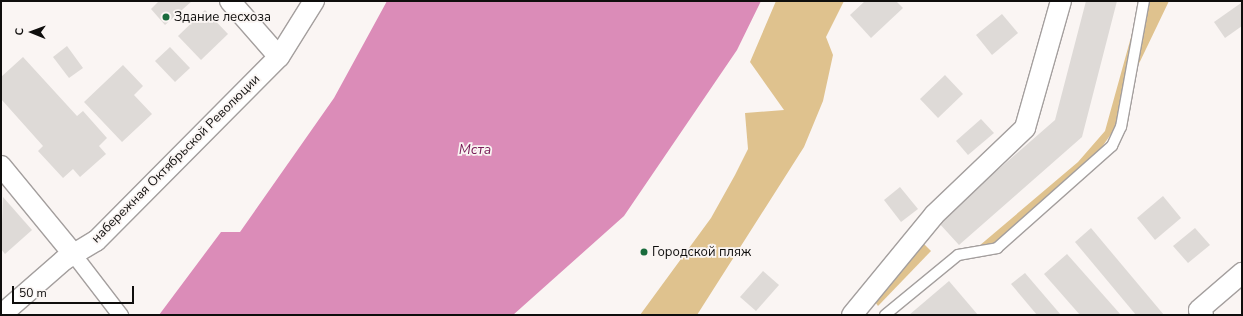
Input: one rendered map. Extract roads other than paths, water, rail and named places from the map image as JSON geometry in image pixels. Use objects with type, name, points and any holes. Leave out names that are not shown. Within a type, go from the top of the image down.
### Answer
[{"type":"street","points":[[230,1],[279,57]]},
{"type":"street","name":"набережная Октябрьской Революции","points":[[1,315],[74,255],[96,242],[279,57],[314,1]]},
{"type":"street","points":[[852,315],[934,215],[1025,128],[1061,1]]},
{"type":"street","points":[[1,166],[74,255],[120,315]]},
{"type":"street","points":[[1198,313],[1242,273]]},
{"type":"lane","points":[[885,315],[958,255],[998,248],[1112,146],[1122,127],[1144,1]]},
{"type":"water","name":"Мста","points":[[387,1],[761,1],[737,50],[624,216],[513,315],[159,315],[221,232],[240,232],[334,98]]},
{"type":"place","name":"Здание лесхоза","points":[[166,17]]},
{"type":"place","name":"Городской пляж","points":[[644,252]]}]
